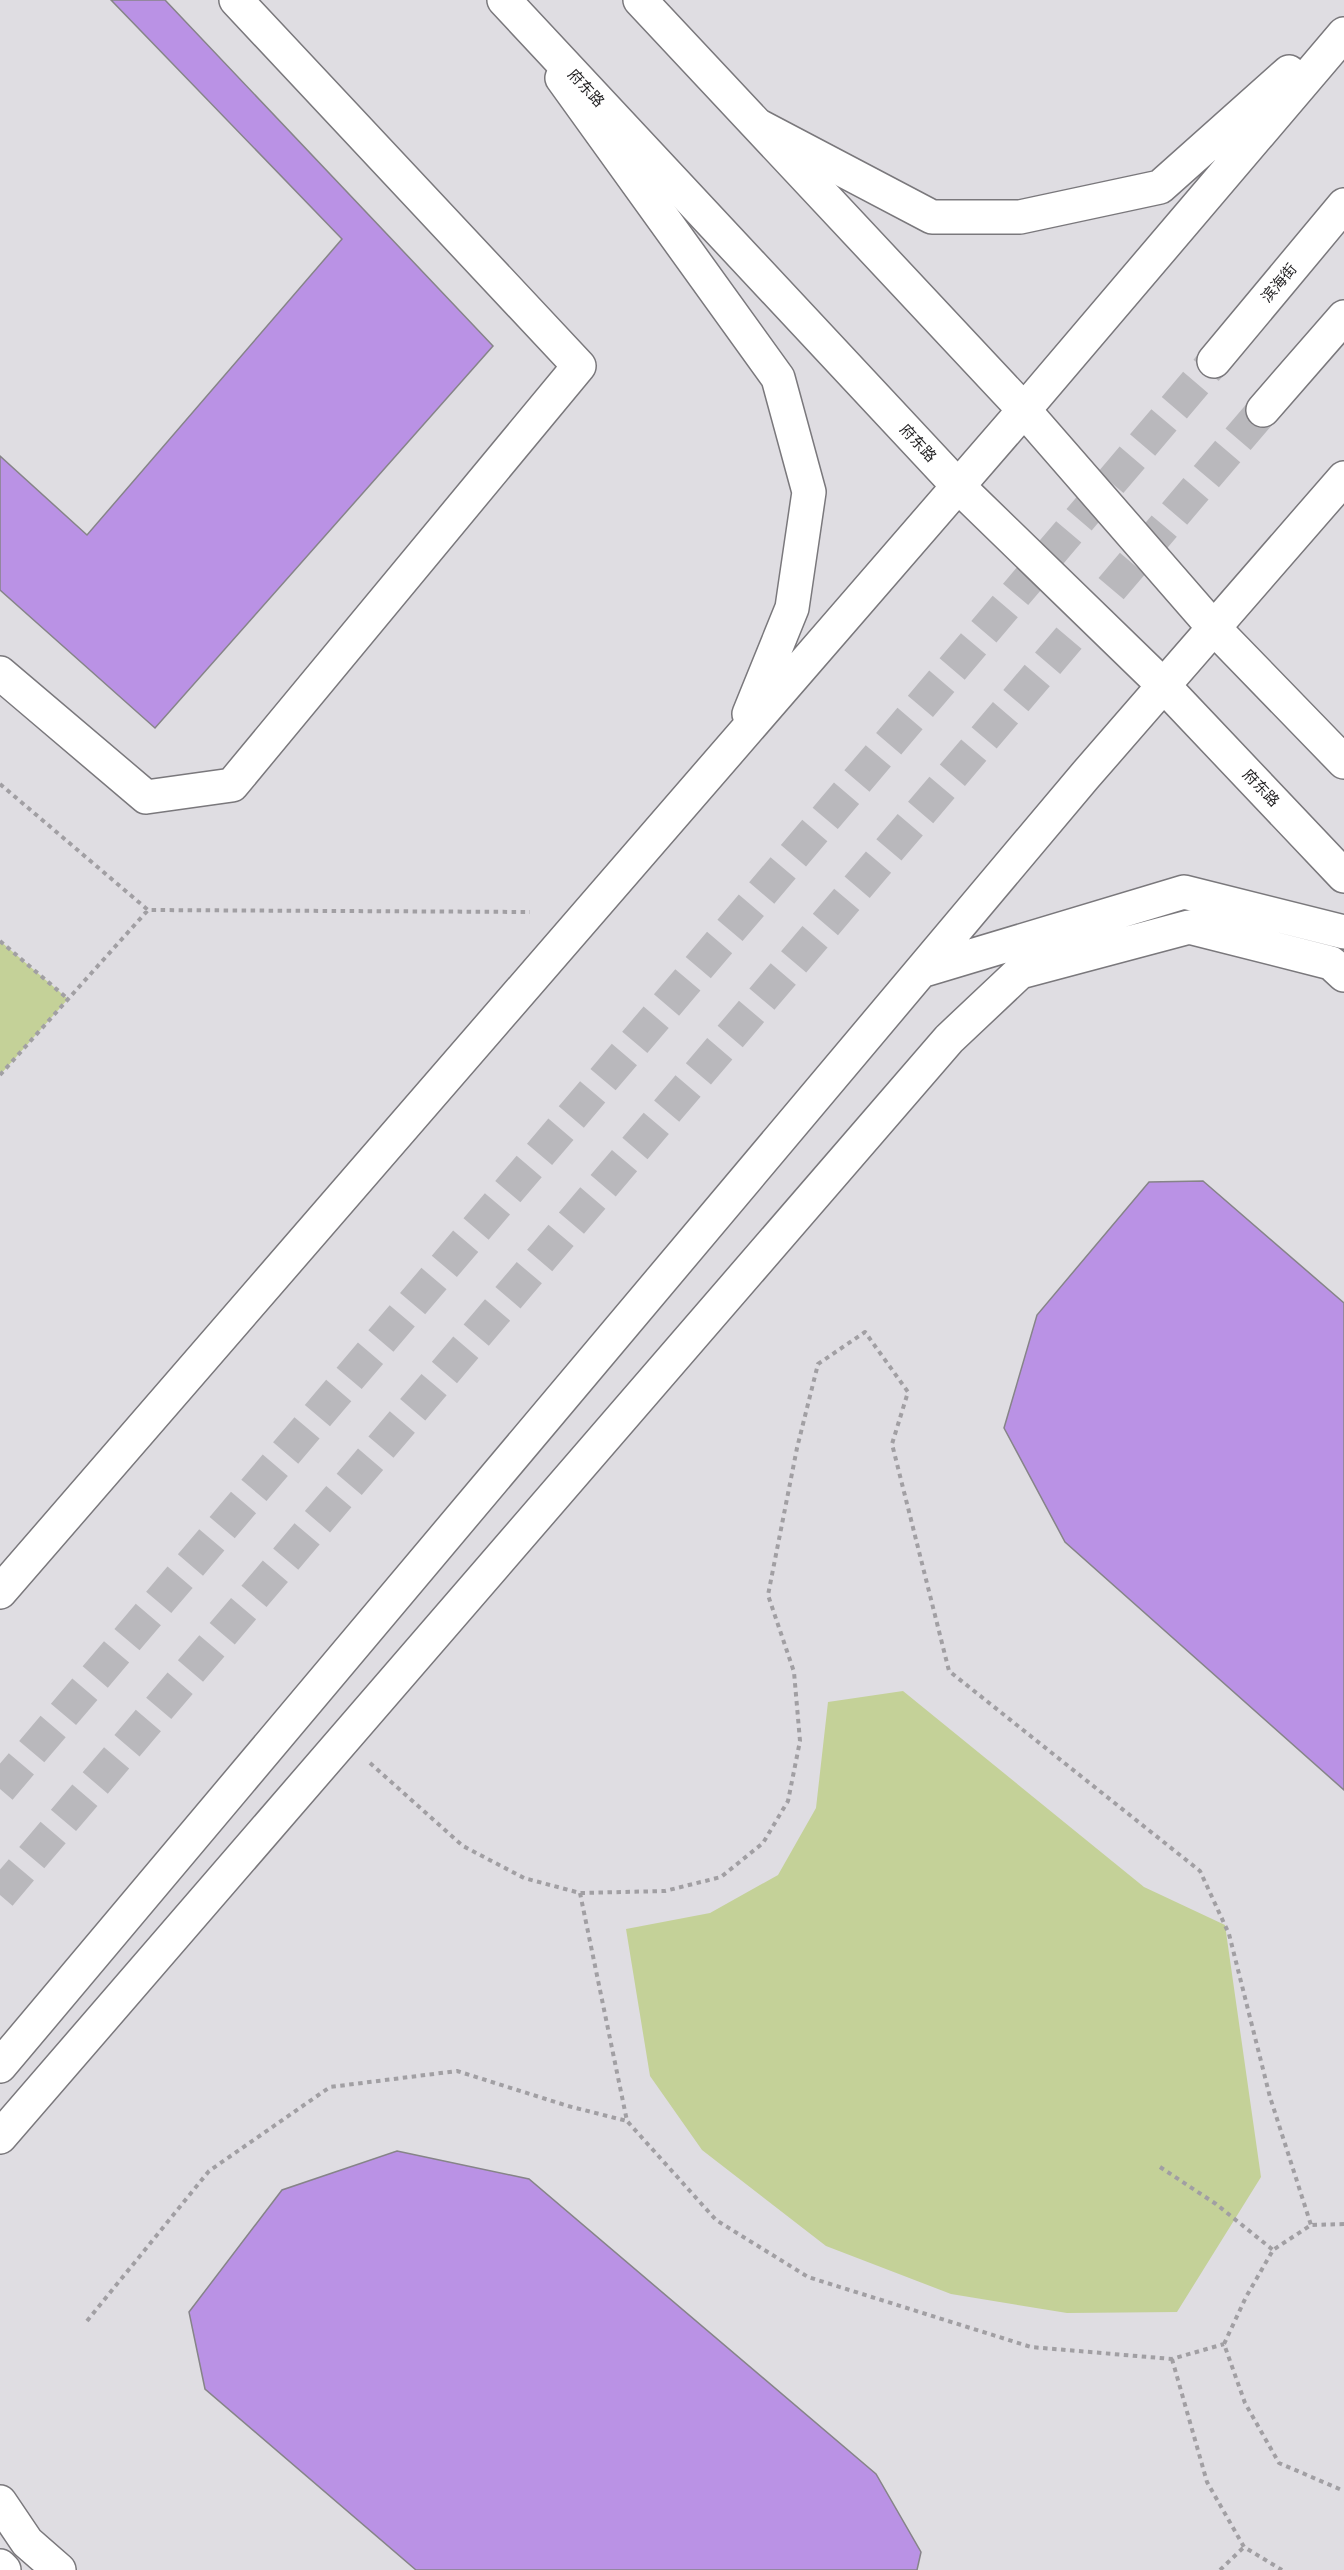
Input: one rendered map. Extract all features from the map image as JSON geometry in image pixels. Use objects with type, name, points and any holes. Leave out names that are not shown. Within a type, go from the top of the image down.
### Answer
[{"type":"street","points":[[640,0],[1024,410],[1213,627],[1344,762]]},
{"type":"street","points":[[508,5],[778,378],[808,492],[792,608],[740,737]]},
{"type":"street","name":"府东路","points":[[508,5],[957,486],[1163,685],[1344,876]]},
{"type":"street","points":[[0,673],[146,797],[232,785],[579,366],[255,7]]},
{"type":"street","points":[[757,125],[932,217],[1020,216],[1160,187],[1344,23]]},
{"type":"street","points":[[0,1592],[1024,410],[1344,34]]},
{"type":"street","name":"滨海街","points":[[1214,361],[1344,205]]},
{"type":"street","points":[[1263,410],[1344,317]]},
{"type":"street","points":[[0,2066],[921,970],[1163,685],[1344,478]]},
{"type":"street","points":[[921,970],[1184,892],[1344,932]]},
{"type":"street","points":[[0,2137],[949,1039],[1020,972],[1189,927],[1331,963],[1344,975]]},
{"type":"street","points":[[0,2502],[27,2542],[59,2570]]},
{"type":"street","points":[[0,2566],[4,2570]]},
{"type":"path","points":[[0,784],[148,910],[530,912]]},
{"type":"path","points":[[0,1076],[148,910]]},
{"type":"path","points":[[0,941],[68,999]]},
{"type":"path","points":[[344,1739],[463,1846],[525,1878],[580,1893],[665,1891],[721,1877],[763,1843],[788,1801],[800,1741],[794,1672],[768,1595],[797,1448],[818,1364],[865,1332],[908,1392],[892,1444],[949,1671],[1200,1871],[1229,1934],[1270,2097],[1311,2225]]},
{"type":"path","points":[[580,1893],[627,2121],[716,2220],[808,2277],[1031,2348],[1172,2359],[1224,2344]]},
{"type":"path","points":[[87,2321],[209,2171],[330,2087],[458,2071],[568,2106],[627,2121]]},
{"type":"path","points":[[1160,2167],[1216,2204],[1273,2250]]},
{"type":"path","points":[[1344,2224],[1311,2225],[1273,2250],[1246,2297],[1224,2344],[1245,2403],[1279,2463],[1344,2492]]},
{"type":"path","points":[[1172,2359],[1207,2482],[1244,2547],[1282,2570]]},
{"type":"path","points":[[1220,2570],[1244,2547]]},
{"type":"green space","points":[[0,941],[68,999],[0,1075]]},
{"type":"green space","points":[[903,1691],[1144,1887],[1225,1925],[1261,2177],[1177,2312],[1067,2313],[951,2294],[826,2246],[702,2150],[650,2076],[626,1929],[710,1913],[778,1875],[816,1808],[828,1702]]},
{"type":"building","points":[[111,0],[165,0],[493,346],[155,728],[0,590],[0,456],[87,535],[342,239]]},
{"type":"building","points":[[1203,1181],[1344,1303],[1344,1790],[1065,1542],[1004,1428],[1037,1315],[1149,1182]]},
{"type":"building","points":[[397,2151],[529,2179],[876,2474],[921,2552],[917,2570],[416,2570],[205,2389],[189,2312],[282,2190]]},
{"type":"tunnel","points":[[0,1789],[1214,361]]},
{"type":"tunnel","points":[[0,1895],[1263,410]]}]
